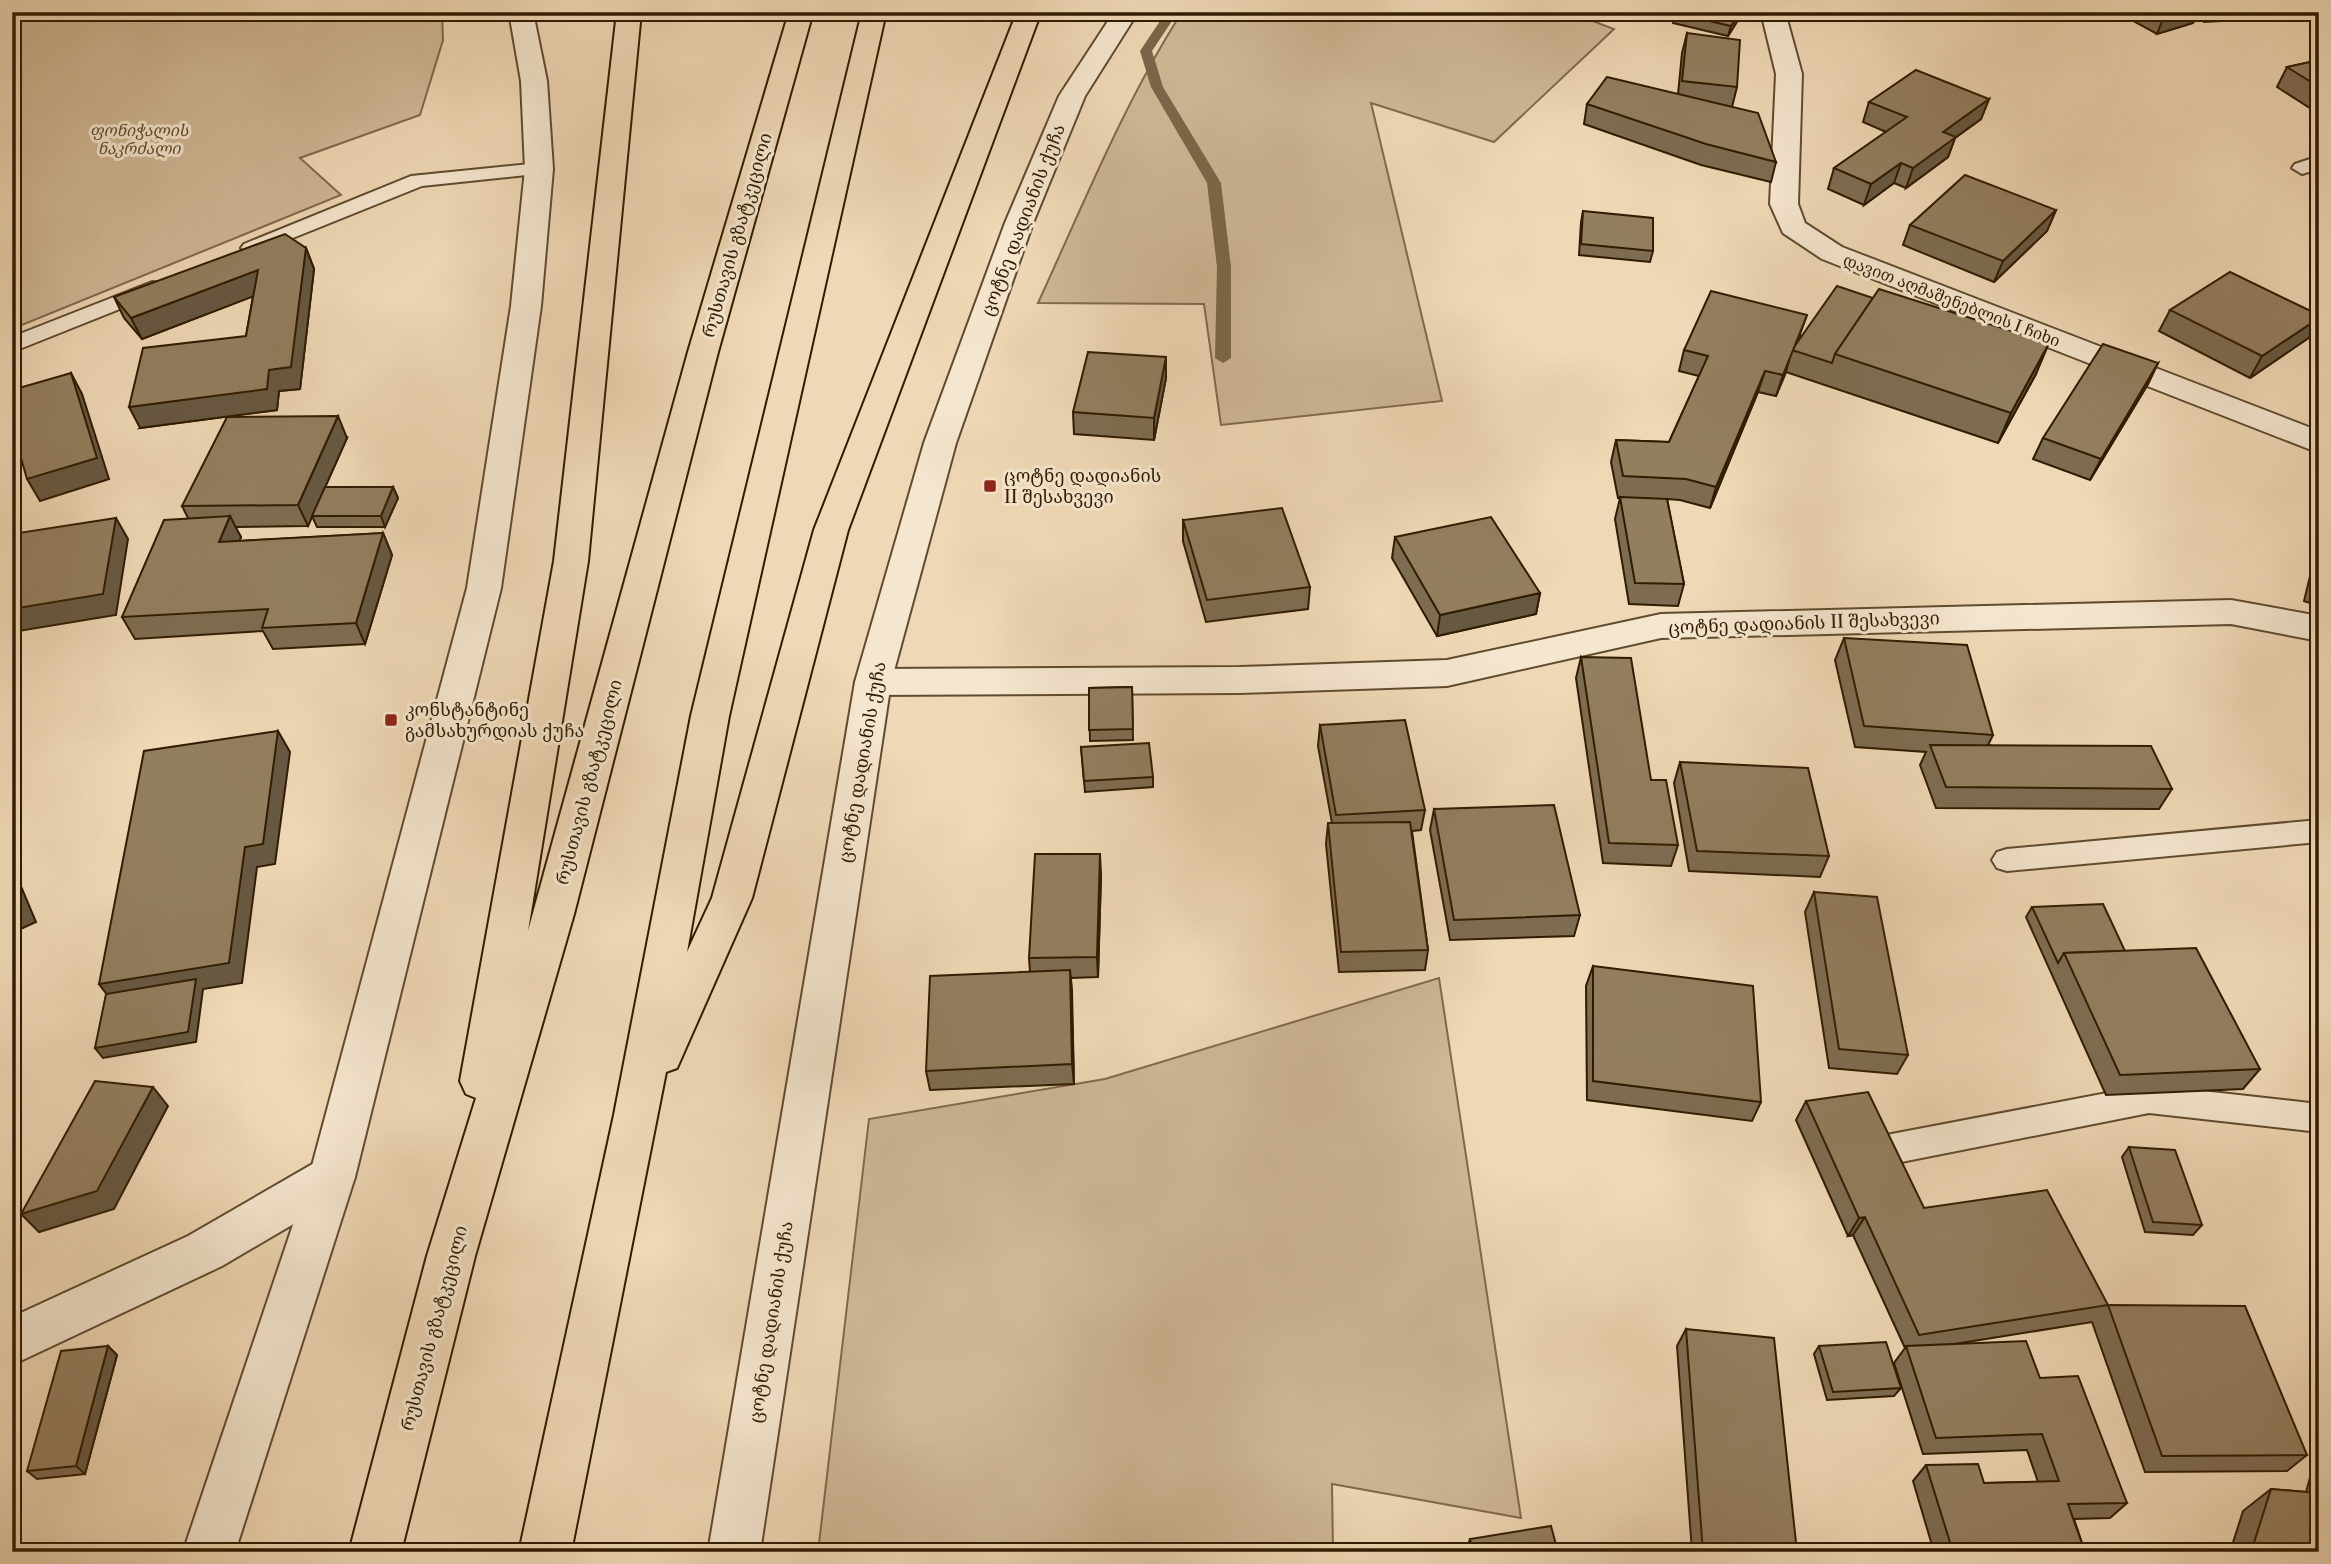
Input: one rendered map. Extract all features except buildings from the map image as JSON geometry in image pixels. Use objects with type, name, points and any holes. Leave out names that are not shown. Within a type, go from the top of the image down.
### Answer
[{"type":"highway","points":[[451,1256],[571,561],[629,12]]},
{"type":"highway","name":"რუსთავის გზატკეცილი","points":[[375,1552],[451,1256],[554,914],[704,352],[801,12]]},
{"type":"highway","points":[[545,1552],[636,1115],[710,716],[874,12]]},
{"type":"highway","points":[[636,1115],[732,898],[831,530],[1029,12]]},
{"type":"street","points":[[209,1552],[331,1177],[484,588],[527,306],[539,169],[534,81],[521,12]]},
{"type":"street","name":"ცოტნე დადიანის ქუჩა","points":[[734,1552],[873,682],[940,443],[1019,223],[1072,96],[1126,12]]},
{"type":"street","name":"დავით აღმაშენებლის I ჩიხი","points":[[1773,12],[1788,74],[1784,204],[1793,227],[1832,253],[2319,443]]},
{"type":"street","name":"ცოტნე დადიანის II შესახვევი","points":[[873,682],[1239,680],[1447,673],[1661,626],[2231,612],[2319,629]]},
{"type":"street","points":[[12,1342],[205,1251],[331,1177]]},
{"type":"lane","points":[[233,255],[418,180],[539,169]]},
{"type":"lane","points":[[12,345],[171,281]]},
{"type":"lane","points":[[2007,860],[2319,831]]},
{"type":"lane","points":[[1881,1151],[2149,1098],[2319,1118]]},
{"type":"green space","name":"ფონიჭალის ნაკრძალი","points":[[12,12],[442,12],[443,40],[420,115],[300,158],[341,195],[12,329]]},
{"type":"green space","points":[[1182,12],[1569,12],[1614,29],[1494,142],[1371,103],[1442,401],[1221,425],[1204,304],[1038,303],[1123,118]]},
{"type":"green space","points":[[1439,978],[1521,1518],[1332,1484],[1333,1552],[818,1552],[869,1119],[1105,1079]]},
{"type":"waterway","points":[[1172,12],[1146,51],[1157,87],[1214,183],[1224,267],[1223,358]]},
{"type":"place","name":"ცოტნე დადიანის II შესახვევი","points":[[990,486]]},
{"type":"place","name":"კონსტანტინე გამსახურდიას ქუჩა","points":[[391,720]]}]
